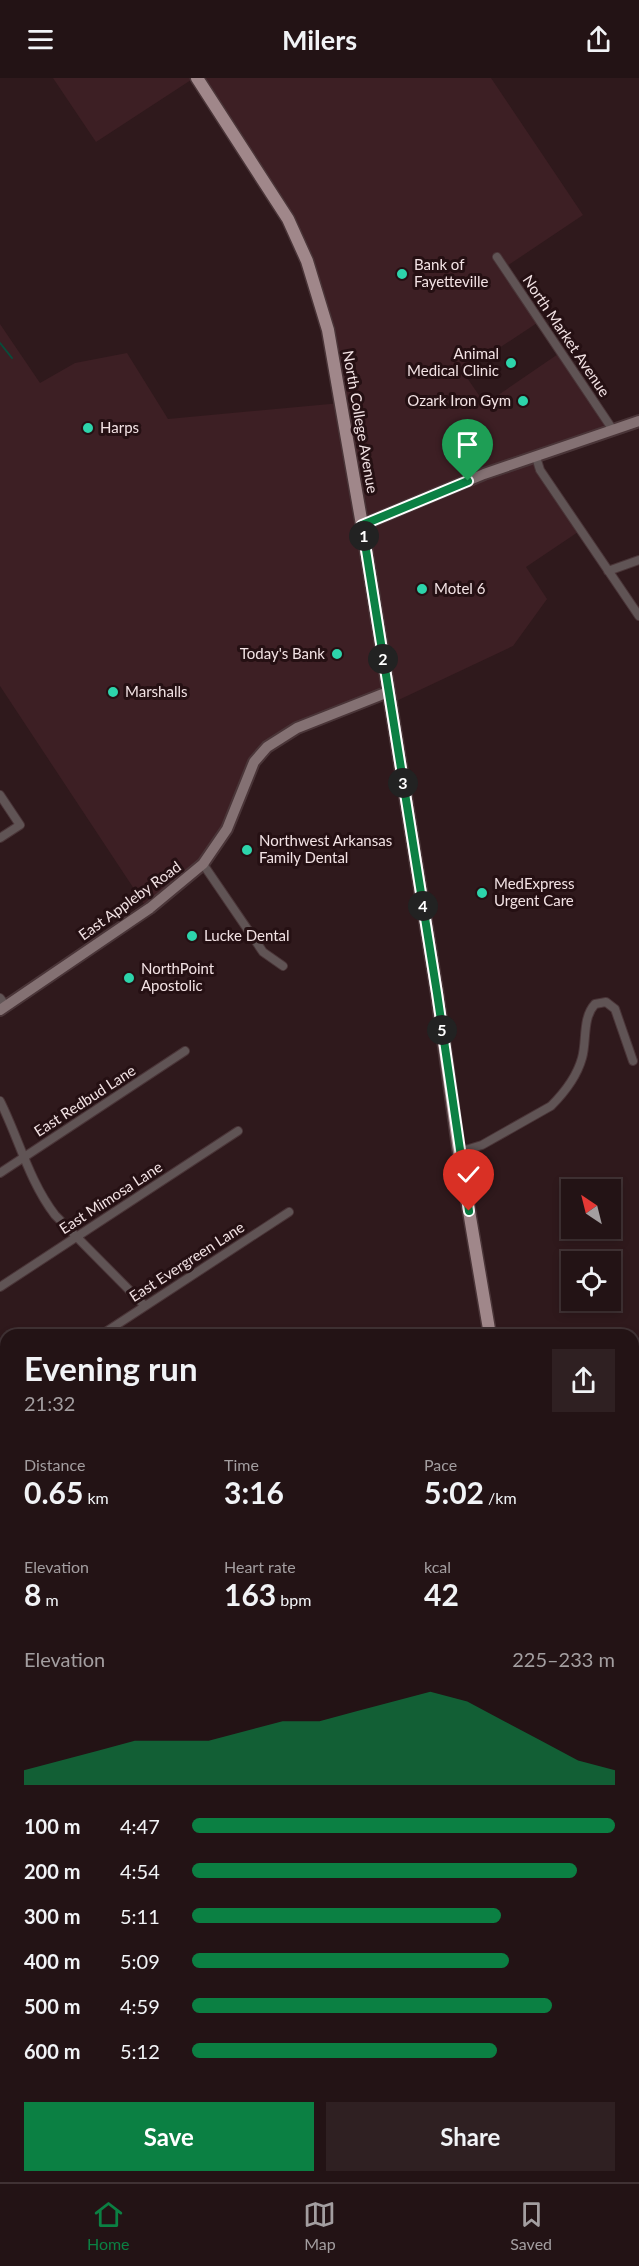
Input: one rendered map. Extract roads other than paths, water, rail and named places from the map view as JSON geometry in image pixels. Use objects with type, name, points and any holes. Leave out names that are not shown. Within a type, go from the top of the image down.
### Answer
[{"type":"main road","name":"North College Avenue","points":[[198,79],[276,198],[307,261],[333,351],[489,1329]]},
{"type":"street","name":"North Market Avenue","points":[[497,257],[613,430]]},
{"type":"street","points":[[362,525],[484,474],[639,421]]},
{"type":"street","points":[[536,457],[540,470],[639,616]]},
{"type":"street","points":[[608,571],[639,560]]},
{"type":"street","name":"East Appleby Road","points":[[2,1005],[150,908],[203,864],[226,829],[254,762],[267,747],[297,728],[388,692]]},
{"type":"street","points":[[0,795],[20,825],[0,838]]},
{"type":"street","points":[[203,864],[263,952],[283,966]]},
{"type":"street","points":[[459,1152],[482,1145],[551,1106],[561,1096],[582,1058],[588,1016],[595,1004],[606,1002],[615,1009],[633,1061]]},
{"type":"street","name":"East Redbud Lane","points":[[0,1173],[185,1051]]},
{"type":"street","points":[[0,1101],[40,1194],[55,1215],[145,1306]]},
{"type":"street","name":"East Mimosa Lane","points":[[0,1287],[238,1131]]},
{"type":"street","name":"East Evergreen Lane","points":[[110,1329],[289,1212]]},
{"type":"waterway","points":[[0,343],[12,358]]},
{"type":"place","name":"Bank of Fayetteville","points":[[402,274]]},
{"type":"place","name":"Animal Medical Clinic","points":[[511,363]]},
{"type":"place","name":"Ozark Iron Gym","points":[[523,401]]},
{"type":"place","name":"Harps","points":[[88,428]]},
{"type":"place","name":"Motel 6","points":[[422,589]]},
{"type":"place","name":"Today's Bank","points":[[337,654]]},
{"type":"place","name":"Marshalls","points":[[113,692]]},
{"type":"place","name":"Northwest Arkansas Family Dental","points":[[247,850]]},
{"type":"place","name":"MedExpress Urgent Care","points":[[482,893]]},
{"type":"place","name":"Lucke Dental","points":[[192,936]]},
{"type":"place","name":"NorthPoint Apostolic","points":[[129,978]]}]
